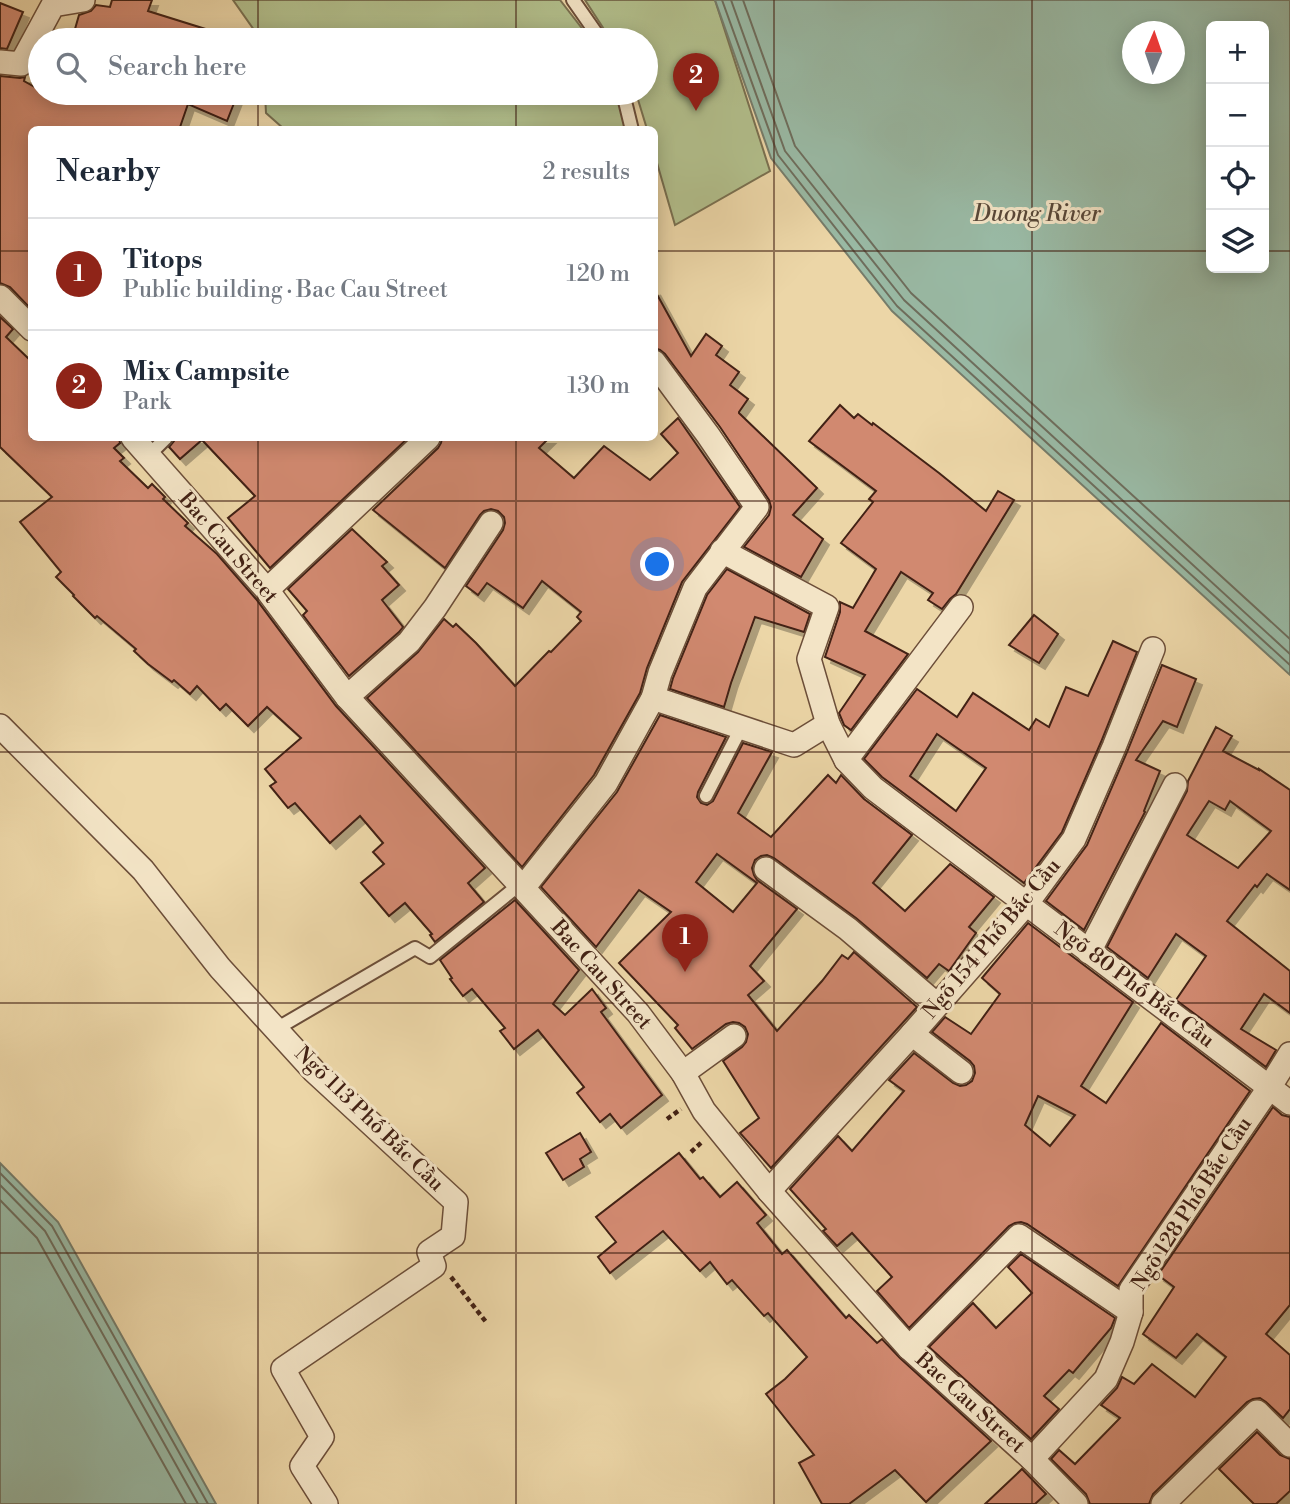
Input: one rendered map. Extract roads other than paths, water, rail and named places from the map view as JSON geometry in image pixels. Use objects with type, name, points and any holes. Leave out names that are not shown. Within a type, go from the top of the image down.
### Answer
[{"type":"street","points":[[41,28],[53,5],[83,0]]},
{"type":"street","points":[[0,62],[21,64],[28,51]]},
{"type":"street","points":[[0,296],[28,325]]},
{"type":"street","points":[[521,886],[606,783],[653,698],[660,673],[695,588],[757,507],[658,367]]},
{"type":"street","name":"Bac Cau Street","points":[[136,441],[267,590],[347,696],[638,1013],[683,1073],[704,1111],[769,1191],[909,1348],[1032,1459],[1076,1504]]},
{"type":"street","points":[[267,590],[425,441]]},
{"type":"street","points":[[347,696],[409,642],[435,608],[491,523]]},
{"type":"street","name":"Ngõ 80 Phố Bắc Cầu","points":[[722,551],[827,607],[808,659],[828,724],[846,760],[873,788],[1290,1102]]},
{"type":"street","points":[[846,760],[961,607]]},
{"type":"street","name":"Ngõ 154 Phố Bắc Cầu","points":[[769,1191],[1027,903],[1074,839],[1153,649]]},
{"type":"street","points":[[653,698],[794,745],[828,724]]},
{"type":"street","name":"Ngõ 113 Phố Bắc Cầu","points":[[0,726],[143,870],[220,968],[314,1071],[456,1202],[453,1236],[429,1252],[434,1266],[283,1369],[322,1437],[302,1466],[326,1504]]},
{"type":"street","points":[[1089,952],[1175,785]]},
{"type":"street","points":[[766,869],[848,929],[937,1005]]},
{"type":"street","points":[[912,1034],[961,1072]]},
{"type":"street","points":[[683,1073],[734,1036]]},
{"type":"street","name":"Ngõ 128 Phố Bắc Cầu","points":[[1032,1459],[1106,1379],[1131,1312],[1131,1290],[1290,1054]]},
{"type":"street","points":[[909,1348],[1019,1236],[1131,1312]]},
{"type":"street","points":[[1163,1504],[1257,1412],[1290,1446]]},
{"type":"lane","points":[[573,0],[593,28]]},
{"type":"lane","points":[[626,105],[631,126]]},
{"type":"lane","points":[[148,456],[163,441]]},
{"type":"lane","points":[[706,796],[741,728]]},
{"type":"lane","points":[[276,1029],[415,948],[430,957],[521,886]]},
{"type":"water","name":"Duong River","points":[[715,0],[1290,0],[1290,675],[892,311],[771,158]]},
{"type":"water","points":[[0,1163],[58,1222],[216,1504],[0,1504]]},
{"type":"place","name":"Mix Campsite","points":[[696,111]]},
{"type":"place","name":"Titops","points":[[685,972]]}]
